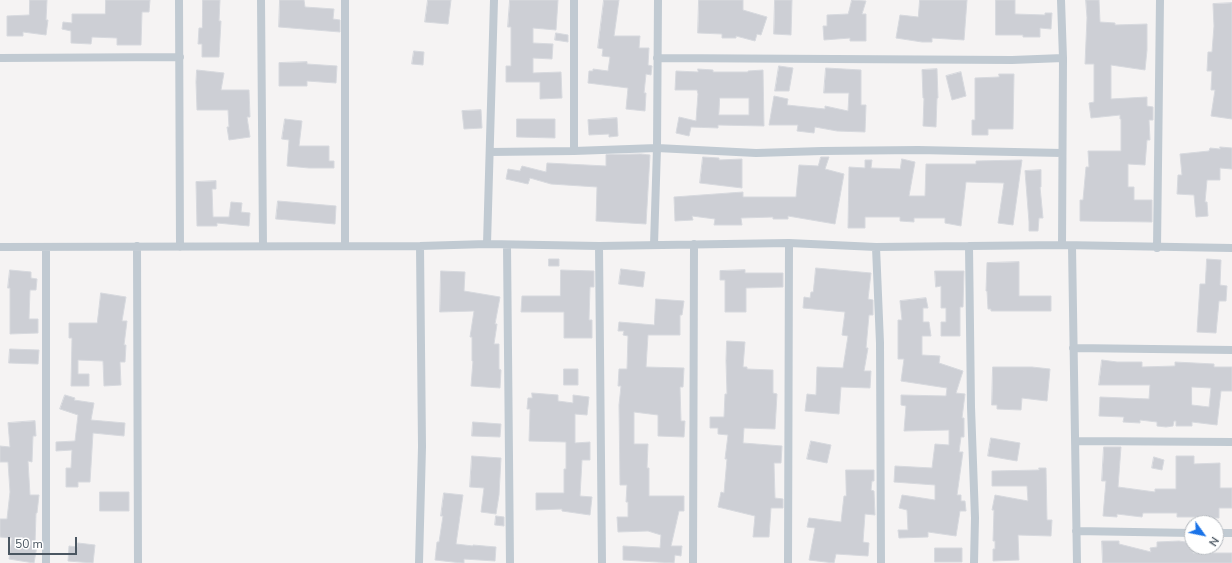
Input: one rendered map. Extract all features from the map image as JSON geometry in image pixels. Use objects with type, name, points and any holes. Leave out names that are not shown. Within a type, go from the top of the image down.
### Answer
[{"type":"street","points":[[179,0],[180,247]]},
{"type":"street","points":[[261,0],[263,246]]},
{"type":"street","points":[[345,0],[345,246]]},
{"type":"street","points":[[487,244],[494,0]]},
{"type":"street","points":[[574,0],[574,151]]},
{"type":"street","points":[[654,245],[657,148],[658,0]]},
{"type":"street","points":[[1061,0],[1062,245]]},
{"type":"street","points":[[1157,248],[1160,0]]},
{"type":"street","points":[[0,58],[180,57]]},
{"type":"street","points":[[657,58],[991,60],[1062,58]]},
{"type":"street","points":[[490,152],[657,148],[756,154],[822,151],[903,150],[1062,153]]},
{"type":"street","points":[[0,247],[420,246],[487,244],[599,246],[789,243],[876,247],[1062,245],[1157,248],[1232,248]]},
{"type":"street","points":[[788,563],[789,243]]},
{"type":"street","points":[[507,244],[510,563]]},
{"type":"street","points":[[693,563],[694,244]]},
{"type":"street","points":[[137,246],[138,563]]},
{"type":"street","points":[[420,246],[422,447],[420,563]]},
{"type":"street","points":[[599,246],[602,563]]},
{"type":"street","points":[[969,246],[971,407],[975,518],[974,563]]},
{"type":"street","points":[[1072,246],[1077,563]]},
{"type":"street","points":[[46,247],[46,563]]},
{"type":"street","points":[[876,247],[880,343],[881,563]]},
{"type":"street","points":[[1073,348],[1232,350]]},
{"type":"street","points":[[1075,440],[1232,442]]},
{"type":"street","points":[[1076,531],[1184,534]]},
{"type":"building","points":[[30,0],[47,0],[46,20],[48,20],[46,35],[23,32],[23,36],[7,36],[7,16],[29,15]]},
{"type":"building","points":[[106,0],[150,0],[149,12],[142,12],[141,45],[117,45],[117,38],[92,37],[91,44],[71,43],[71,31],[62,29],[63,22],[72,23],[72,14],[105,14]]},
{"type":"building","points":[[203,0],[220,0],[219,21],[221,21],[219,57],[202,57],[202,44],[198,44],[199,28],[202,28]]},
{"type":"building","points":[[280,0],[304,0],[305,7],[334,9],[333,19],[340,20],[340,32],[279,27]]},
{"type":"building","points":[[428,0],[451,0],[448,24],[425,22]]},
{"type":"building","points":[[510,0],[558,0],[556,30],[533,28],[533,43],[553,44],[552,59],[533,58],[533,73],[561,72],[562,98],[540,99],[540,82],[506,82],[506,66],[511,66],[511,27],[508,27]]},
{"type":"building","points":[[604,0],[619,0],[614,36],[640,36],[639,48],[649,48],[648,65],[652,66],[651,75],[646,74],[644,93],[646,93],[645,111],[626,109],[628,88],[588,83],[589,71],[593,71],[593,69],[608,71],[610,57],[602,56],[603,49],[598,48]]},
{"type":"building","points":[[699,0],[743,0],[743,10],[767,17],[761,35],[757,34],[755,41],[736,36],[736,38],[722,38],[722,34],[698,33]]},
{"type":"building","points":[[775,0],[792,0],[791,35],[774,34]]},
{"type":"building","points":[[852,0],[866,1],[862,14],[866,14],[866,41],[850,41],[850,38],[824,40],[823,26],[827,26],[827,15],[848,14]]},
{"type":"building","points":[[920,0],[967,0],[964,40],[932,38],[932,42],[922,42],[896,38],[900,15],[918,17]]},
{"type":"building","points":[[996,0],[1015,0],[1015,14],[1045,15],[1045,13],[1052,13],[1051,29],[1040,28],[1040,37],[1023,37],[1023,35],[996,35]]},
{"type":"building","points":[[1086,0],[1099,0],[1100,22],[1115,23],[1115,25],[1147,24],[1145,70],[1111,65],[1111,99],[1147,97],[1147,106],[1153,107],[1153,120],[1149,120],[1150,140],[1147,140],[1145,165],[1128,164],[1128,187],[1134,187],[1134,200],[1152,200],[1152,222],[1080,221],[1080,200],[1083,200],[1086,167],[1089,167],[1088,151],[1121,151],[1120,115],[1091,118],[1089,103],[1094,102],[1094,64],[1085,64],[1087,18]]},
{"type":"building","points":[[1232,3],[1232,119],[1211,116],[1215,90],[1211,90],[1212,71],[1207,71],[1208,52],[1212,52],[1214,26],[1213,4]]},
{"type":"building","points":[[556,33],[568,35],[568,42],[555,40]]},
{"type":"building","points":[[414,51],[424,52],[423,65],[412,64]]},
{"type":"building","points":[[307,62],[307,64],[337,66],[336,83],[307,81],[307,86],[279,86],[279,63]]},
{"type":"building","points":[[779,66],[793,68],[789,91],[775,91]]},
{"type":"building","points":[[826,68],[861,70],[861,105],[866,105],[865,132],[837,131],[815,127],[814,133],[797,131],[798,125],[769,125],[774,96],[788,99],[787,105],[825,109],[825,106],[848,111],[849,93],[824,93]]},
{"type":"building","points":[[698,69],[713,70],[713,72],[748,72],[763,70],[764,126],[718,125],[718,128],[691,127],[689,136],[676,133],[679,117],[696,121],[698,94],[697,90],[675,90],[676,71],[698,72]],"holes":[[[720,98],[749,98],[749,115],[719,115]]]},
{"type":"building","points":[[937,69],[938,98],[936,127],[923,126],[924,98],[922,70]]},
{"type":"building","points":[[197,70],[224,73],[221,90],[249,90],[250,117],[247,117],[250,137],[229,140],[227,127],[229,127],[228,110],[197,110]]},
{"type":"building","points":[[961,72],[966,96],[952,100],[946,76]]},
{"type":"building","points":[[999,74],[1014,74],[1013,129],[988,129],[988,135],[972,135],[972,120],[975,120],[975,78],[999,77]]},
{"type":"building","points":[[481,110],[482,128],[464,129],[462,111]]},
{"type":"building","points":[[617,118],[618,136],[609,137],[609,134],[589,135],[588,120]]},
{"type":"building","points":[[285,119],[302,121],[299,146],[329,146],[329,161],[334,161],[334,168],[287,166],[289,140],[282,139]]},
{"type":"building","points":[[517,119],[555,119],[555,138],[517,137]]},
{"type":"building","points":[[1220,147],[1232,148],[1232,169],[1220,168],[1220,180],[1207,180],[1205,202],[1207,202],[1208,216],[1196,217],[1194,195],[1177,194],[1178,175],[1182,175],[1180,154],[1209,151],[1210,148],[1220,149]]},
{"type":"building","points":[[606,155],[650,155],[646,224],[596,221],[597,187],[551,184],[530,178],[528,184],[506,179],[508,169],[520,171],[522,166],[546,172],[547,163],[606,166]]},
{"type":"building","points":[[703,157],[719,158],[719,160],[742,159],[742,188],[700,183]]},
{"type":"building","points":[[821,157],[829,157],[825,169],[844,174],[835,224],[788,216],[788,219],[773,219],[773,217],[741,218],[742,225],[714,225],[715,219],[692,216],[693,220],[675,221],[674,197],[743,192],[743,197],[796,197],[799,165],[818,166]]},
{"type":"building","points":[[902,159],[915,162],[909,196],[925,196],[926,164],[976,164],[976,161],[1022,160],[1013,225],[998,223],[1004,183],[966,182],[961,226],[945,223],[945,218],[914,218],[914,222],[900,221],[900,217],[865,217],[865,228],[848,228],[849,167],[865,168],[865,160],[872,160],[871,168],[900,169]]},
{"type":"building","points":[[1041,170],[1040,187],[1043,218],[1039,218],[1038,231],[1029,231],[1025,171]]},
{"type":"building","points":[[216,181],[216,189],[212,189],[213,217],[229,217],[231,202],[242,203],[241,212],[250,213],[249,226],[217,223],[217,226],[197,226],[196,182]]},
{"type":"building","points":[[278,201],[336,206],[335,224],[276,219]]},
{"type":"building","points":[[549,259],[559,259],[559,266],[549,266]]},
{"type":"building","points":[[1207,259],[1221,260],[1220,285],[1227,286],[1226,301],[1219,301],[1216,333],[1197,332],[1200,284],[1205,284]]},
{"type":"building","points":[[1019,262],[1019,296],[1051,296],[1051,311],[991,311],[991,309],[988,309],[986,291],[987,263]]},
{"type":"building","points":[[816,268],[871,273],[868,299],[873,300],[873,315],[869,315],[866,348],[868,348],[864,371],[871,371],[870,388],[841,387],[839,414],[805,411],[807,394],[816,395],[817,367],[843,368],[848,336],[842,335],[845,312],[803,308],[804,297],[810,298],[811,292],[813,292]]},
{"type":"building","points":[[621,269],[645,272],[643,287],[619,284]]},
{"type":"building","points":[[10,270],[31,272],[31,278],[37,279],[36,290],[30,290],[29,319],[38,319],[38,333],[10,334],[10,288],[8,288]]},
{"type":"building","points":[[561,270],[594,271],[594,287],[590,287],[589,320],[592,320],[592,338],[564,338],[564,312],[521,312],[522,296],[560,296]]},
{"type":"building","points":[[745,270],[745,273],[783,273],[783,287],[746,288],[746,312],[725,312],[725,280],[720,280],[720,271]]},
{"type":"building","points":[[441,271],[465,272],[464,291],[500,297],[495,324],[497,324],[494,344],[499,344],[499,369],[501,370],[500,388],[471,386],[473,361],[472,337],[470,337],[474,311],[440,312]]},
{"type":"building","points":[[935,271],[964,271],[963,307],[960,307],[960,336],[941,336],[941,322],[946,322],[946,308],[941,308],[941,286],[936,287]]},
{"type":"building","points":[[101,293],[126,297],[122,321],[127,321],[124,345],[126,345],[125,362],[120,362],[121,385],[104,386],[103,361],[78,360],[78,374],[89,374],[89,386],[71,386],[72,338],[69,338],[69,323],[97,323]]},
{"type":"building","points":[[926,298],[928,308],[923,308],[923,322],[929,322],[931,336],[922,336],[922,355],[940,356],[939,363],[963,371],[956,393],[965,394],[962,418],[964,418],[964,437],[961,437],[959,452],[963,452],[957,495],[961,495],[961,501],[965,501],[966,511],[960,511],[956,536],[928,532],[928,537],[899,538],[898,530],[908,530],[907,510],[899,508],[902,495],[935,500],[935,485],[894,482],[895,466],[932,468],[935,444],[949,445],[949,430],[904,431],[906,406],[901,405],[901,395],[946,396],[947,388],[901,381],[904,359],[898,359],[898,320],[902,320],[900,301]]},
{"type":"building","points":[[656,299],[684,301],[682,315],[680,315],[680,335],[648,335],[646,367],[684,368],[683,387],[680,387],[681,421],[685,421],[684,437],[658,436],[658,415],[634,412],[634,444],[648,444],[647,468],[649,468],[649,496],[684,496],[684,511],[679,511],[671,546],[682,546],[681,556],[675,555],[674,563],[623,560],[623,546],[660,548],[661,535],[648,531],[618,532],[617,517],[628,517],[628,502],[626,502],[627,485],[620,485],[619,405],[621,386],[618,386],[619,369],[627,369],[628,336],[623,335],[624,331],[618,331],[619,322],[654,325]]},
{"type":"building","points":[[727,341],[745,342],[743,367],[747,367],[747,369],[773,370],[773,393],[777,394],[775,429],[744,428],[743,443],[782,446],[781,463],[774,463],[775,498],[783,499],[783,508],[771,508],[769,537],[753,537],[755,516],[718,507],[721,492],[724,493],[727,459],[725,459],[728,435],[718,434],[718,428],[710,428],[710,417],[724,417],[725,394],[727,394]]},
{"type":"building","points":[[10,349],[39,350],[38,364],[9,363]]},
{"type":"building","points":[[1102,360],[1117,362],[1142,362],[1142,367],[1175,366],[1175,362],[1214,364],[1214,367],[1232,367],[1232,391],[1221,391],[1217,425],[1192,422],[1192,426],[1176,426],[1176,421],[1174,421],[1173,426],[1166,427],[1157,426],[1157,422],[1140,420],[1140,423],[1123,422],[1124,417],[1099,416],[1100,397],[1149,399],[1150,385],[1099,385]],"holes":[[[1192,387],[1211,388],[1209,407],[1192,405]]]},
{"type":"building","points":[[993,367],[1032,367],[1050,369],[1047,401],[1022,398],[1021,410],[997,409],[997,405],[992,405]]},
{"type":"building","points":[[564,369],[578,369],[578,385],[564,385]]},
{"type":"building","points":[[532,393],[558,395],[558,401],[573,403],[573,395],[589,397],[587,415],[575,414],[575,443],[590,442],[590,460],[582,460],[580,496],[592,497],[590,515],[562,511],[562,509],[536,510],[536,493],[564,493],[566,442],[529,441],[530,409],[527,409],[528,398],[532,398]]},
{"type":"building","points":[[65,395],[75,398],[74,400],[94,403],[91,420],[125,423],[124,436],[93,433],[90,482],[78,482],[78,487],[66,487],[66,468],[71,468],[72,450],[56,451],[56,442],[75,441],[78,415],[60,409]]},
{"type":"building","points":[[35,421],[36,436],[33,436],[32,462],[28,461],[30,495],[39,495],[36,513],[35,545],[37,546],[34,563],[9,559],[12,538],[0,537],[0,519],[7,519],[10,492],[8,462],[0,462],[0,446],[10,447],[8,423]]},
{"type":"building","points":[[473,422],[501,424],[500,437],[472,436]]},
{"type":"building","points":[[991,438],[1020,443],[1017,461],[988,456]]},
{"type":"building","points":[[811,441],[831,445],[827,463],[807,459]]},
{"type":"building","points":[[1104,447],[1121,447],[1118,487],[1155,492],[1155,489],[1176,489],[1176,456],[1194,456],[1194,464],[1220,463],[1220,488],[1232,488],[1232,508],[1219,508],[1219,515],[1184,515],[1184,517],[1177,517],[1177,513],[1143,513],[1142,517],[1117,514],[1117,517],[1103,516],[1106,481],[1102,481]]},
{"type":"building","points":[[472,456],[501,458],[499,495],[496,514],[481,512],[484,488],[470,487]]},
{"type":"building","points":[[1154,457],[1164,460],[1162,470],[1152,468]]},
{"type":"building","points":[[1039,468],[1046,468],[1047,520],[1052,520],[1051,536],[1018,535],[1019,560],[993,561],[995,541],[993,541],[994,510],[992,510],[995,495],[1028,501],[1027,486],[992,486],[992,471],[1039,470]]},
{"type":"building","points":[[846,470],[874,470],[874,481],[872,481],[871,490],[874,491],[875,515],[865,514],[863,542],[869,543],[868,556],[836,554],[834,563],[809,560],[815,528],[807,527],[809,518],[841,522],[844,496],[846,496]]},
{"type":"building","points":[[100,492],[129,492],[129,511],[100,511]]},
{"type":"building","points":[[444,493],[463,495],[456,544],[496,547],[495,561],[464,559],[464,563],[462,563],[435,560],[437,542],[439,542],[443,516],[441,516]]},
{"type":"building","points":[[496,516],[504,517],[504,526],[495,525]]},
{"type":"building","points":[[1102,541],[1119,541],[1119,544],[1151,552],[1150,548],[1157,547],[1157,542],[1179,541],[1184,542],[1184,555],[1224,555],[1224,553],[1232,553],[1232,563],[1103,563]]},
{"type":"building","points":[[78,543],[95,545],[93,563],[68,561],[69,546],[77,547]]},
{"type":"building","points":[[935,548],[962,548],[962,562],[935,562]]}]
